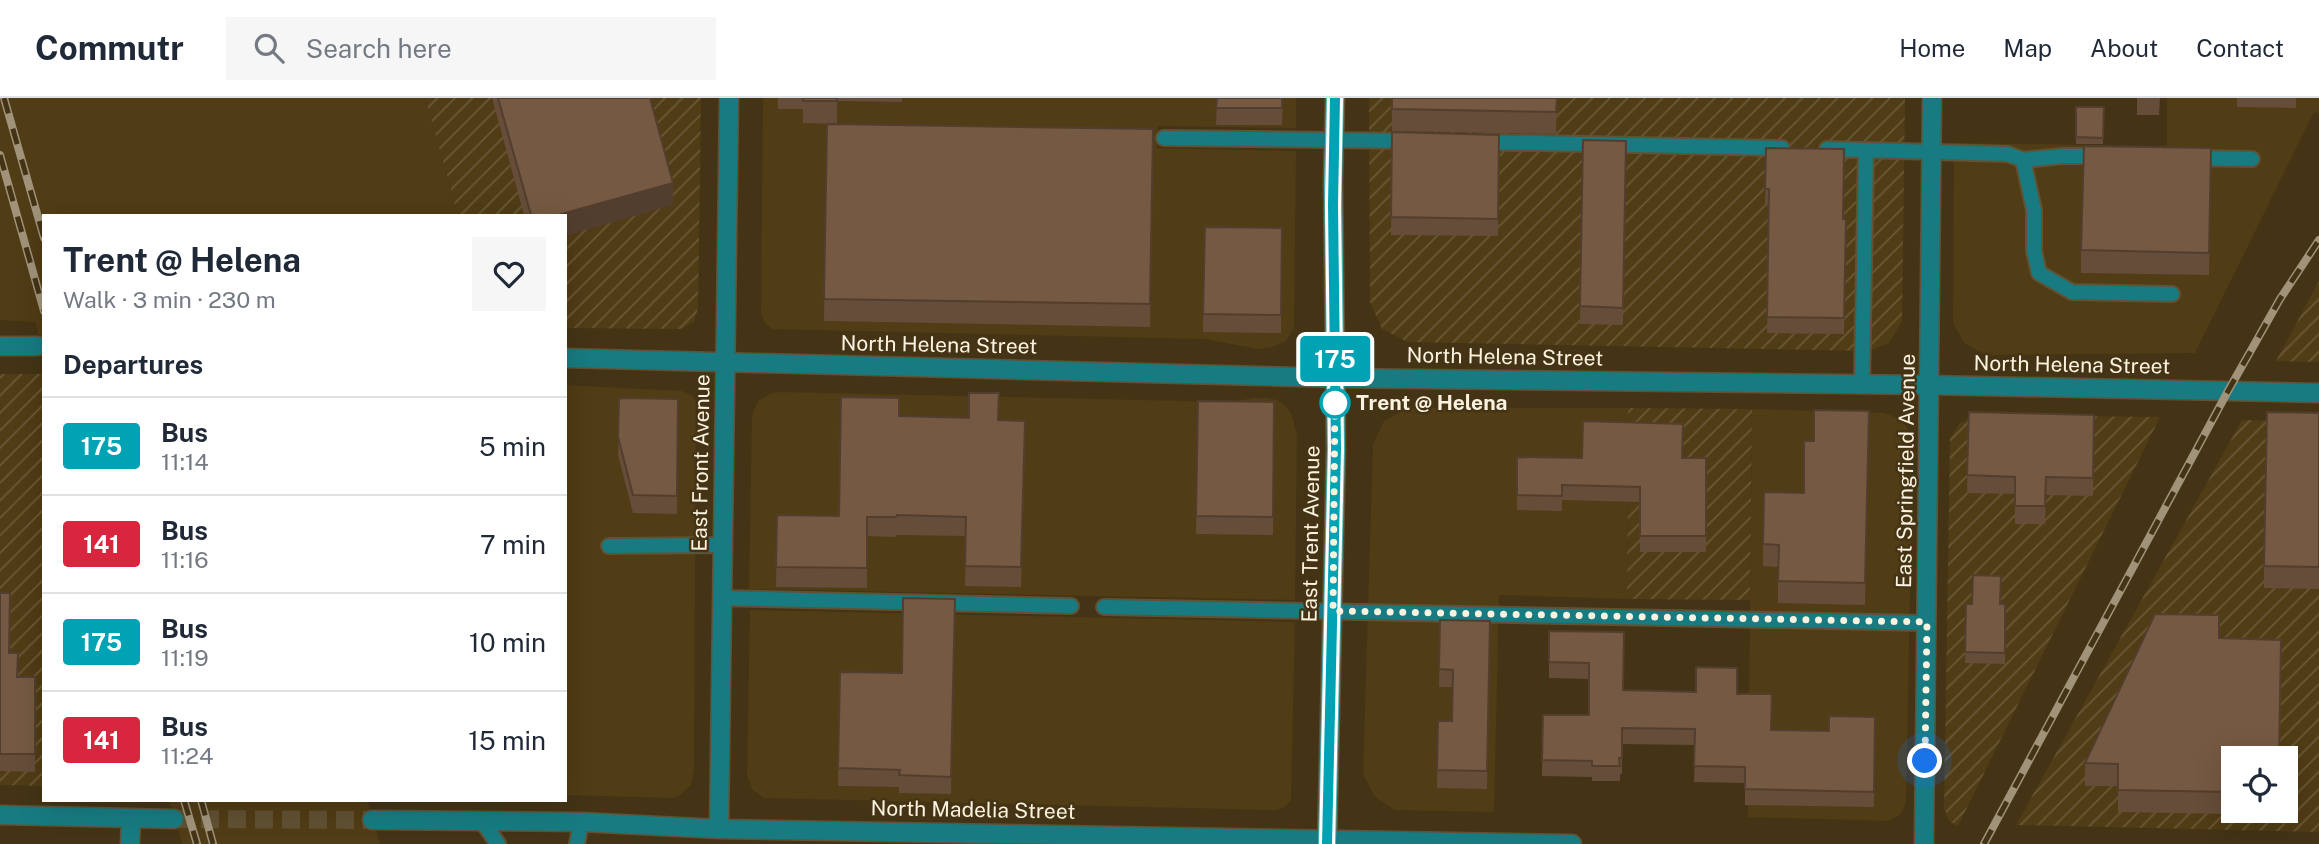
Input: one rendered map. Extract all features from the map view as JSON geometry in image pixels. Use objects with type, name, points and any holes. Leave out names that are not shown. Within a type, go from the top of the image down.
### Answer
[{"type":"main road","name":"East Trent Avenue","points":[[1327,841],[1336,378],[1335,98]]},
{"type":"street","name":"East Front Avenue","points":[[719,829],[729,98]]},
{"type":"street","name":"East Springfield Avenue","points":[[1924,844],[1932,98]]},
{"type":"street","points":[[0,346],[37,346]]},
{"type":"street","name":"North Helena Street","points":[[567,358],[1336,378],[2319,393]]},
{"type":"street","points":[[0,815],[174,818]]},
{"type":"street","points":[[130,844],[131,818]]},
{"type":"street","name":"North Madelia Street","points":[[372,820],[580,822],[719,829],[1253,841],[1572,844]]},
{"type":"lane","points":[[1164,138],[1425,141]]},
{"type":"lane","points":[[1465,142],[1931,151],[2008,154],[2023,160],[2063,156],[2117,157]]},
{"type":"lane","points":[[1861,384],[1866,150]]},
{"type":"lane","points":[[2171,157],[2252,159]]},
{"type":"lane","points":[[2023,160],[2034,211],[2034,251],[2039,273],[2072,292],[2172,294]]},
{"type":"lane","points":[[609,546],[723,545]]},
{"type":"lane","points":[[722,598],[1071,606]]},
{"type":"lane","points":[[1104,607],[1927,622]]},
{"type":"lane","points":[[482,821],[498,844]]},
{"type":"lane","points":[[577,844],[580,822]]},
{"type":"shaded area","points":[[0,98],[425,98],[458,214],[42,214],[42,346],[35,322],[0,320]]},
{"type":"shaded area","points":[[425,98],[701,98],[698,308],[694,322],[681,329],[567,328],[567,214],[458,214]]},
{"type":"shaded area","points":[[763,98],[1296,98],[1296,128],[1158,126],[1157,148],[1296,151],[1294,328],[1286,341],[1273,347],[1258,349],[1205,339],[773,329],[765,324],[761,313]]},
{"type":"shaded area","points":[[1369,98],[1905,98],[1902,321],[1889,343],[1869,351],[1408,342],[1382,329],[1370,302]]},
{"type":"shaded area","points":[[2167,98],[2319,98],[2319,114],[2314,112],[2195,353],[1986,355],[1964,343],[1953,323],[1954,143],[2167,146]]},
{"type":"shaded area","points":[[2319,281],[2319,362],[2276,361]]},
{"type":"shaded area","points":[[0,374],[42,374],[42,786],[0,785]]},
{"type":"shaded area","points":[[567,385],[682,391],[693,396],[696,402],[694,769],[691,785],[673,798],[567,795]]},
{"type":"shaded area","points":[[772,393],[1230,402],[1254,398],[1277,400],[1287,407],[1297,435],[1295,600],[749,589],[752,416],[758,401]]},
{"type":"shaded area","points":[[1408,408],[1628,408],[1627,599],[1499,595],[1494,812],[1395,810],[1375,797],[1363,774],[1373,444],[1384,421]]},
{"type":"shaded area","points":[[1628,408],[1752,409],[1750,600],[1627,599]]},
{"type":"shaded area","points":[[1752,409],[1884,413],[1903,420],[1913,439],[1906,802],[1901,814],[1889,821],[1748,817]]},
{"type":"shaded area","points":[[1973,415],[2160,417],[1958,826],[1949,821],[1944,808],[1950,439],[1959,424]]},
{"type":"shaded area","points":[[2242,420],[2319,422],[2319,832],[2016,825]]},
{"type":"shaded area","points":[[750,610],[1295,622],[1291,801],[1283,808],[1275,810],[764,798],[752,789],[747,775]]},
{"type":"shaded area","points":[[170,802],[368,802],[380,844],[182,844]]},
{"type":"building","points":[[498,98],[650,98],[673,183],[562,214],[531,214]]},
{"type":"building","points":[[803,98],[837,98],[837,101],[803,101]]},
{"type":"building","points":[[1217,98],[1282,98],[1282,108],[1216,108]]},
{"type":"building","points":[[1392,98],[1557,98],[1556,112],[1392,109]]},
{"type":"building","points":[[2076,107],[2104,107],[2103,138],[2076,137]]},
{"type":"building","points":[[827,124],[1153,129],[1150,304],[824,299]]},
{"type":"building","points":[[1392,132],[1499,135],[1498,219],[1391,217]]},
{"type":"building","points":[[1583,140],[1626,141],[1623,308],[1580,306]]},
{"type":"building","points":[[2084,146],[2211,148],[2209,253],[2081,250]]},
{"type":"building","points":[[1766,148],[1844,149],[1844,318],[1767,317],[1769,189],[1765,189]]},
{"type":"building","points":[[1205,227],[1282,228],[1281,315],[1203,314]]},
{"type":"building","points":[[969,393],[999,393],[998,420],[1025,421],[1021,567],[965,566],[966,517],[897,515],[867,517],[867,568],[776,567],[777,515],[839,516],[841,397],[899,398],[899,416],[969,418]]},
{"type":"building","points":[[619,398],[678,399],[677,496],[633,495],[618,437]]},
{"type":"building","points":[[1198,401],[1274,402],[1273,517],[1196,516]]},
{"type":"building","points":[[1814,410],[1869,411],[1865,583],[1778,581],[1779,545],[1763,544],[1764,492],[1804,493],[1804,441],[1814,441]]},
{"type":"building","points":[[1969,412],[2094,415],[2093,478],[2046,477],[2045,506],[2015,506],[2015,477],[1967,475]]},
{"type":"building","points":[[2267,412],[2319,413],[2319,567],[2264,566]]},
{"type":"building","points":[[1583,421],[1683,424],[1682,458],[1706,458],[1706,536],[1640,536],[1640,487],[1562,485],[1562,496],[1517,495],[1517,457],[1582,458]]},
{"type":"building","points":[[1973,575],[2001,576],[2000,604],[2005,604],[2005,653],[1965,652],[1966,604],[1972,604]]},
{"type":"building","points":[[0,593],[10,593],[9,653],[18,653],[17,677],[35,677],[35,754],[0,754]]},
{"type":"building","points":[[903,598],[955,599],[951,777],[899,775],[900,770],[838,768],[840,672],[902,673]]},
{"type":"building","points":[[2155,614],[2219,615],[2219,638],[2281,640],[2279,746],[2221,746],[2221,792],[2118,790],[2118,764],[2085,763]]},
{"type":"building","points":[[1440,620],[1490,621],[1487,771],[1437,770],[1438,721],[1452,721],[1453,670],[1439,669]]},
{"type":"building","points":[[1549,631],[1624,632],[1623,690],[1696,692],[1696,667],[1737,668],[1737,694],[1772,694],[1771,730],[1829,731],[1829,716],[1875,717],[1874,792],[1745,789],[1745,767],[1694,766],[1695,729],[1622,728],[1620,766],[1592,766],[1592,761],[1542,760],[1543,715],[1589,715],[1589,663],[1549,662]]},
{"type":"tunnel","points":[[174,819],[372,820]]},
{"type":"railway","points":[[4,98],[42,231]]},
{"type":"railway","points":[[0,155],[42,304]]},
{"type":"railway","points":[[1984,844],[2228,391],[2280,299],[2319,240]]},
{"type":"railway","points":[[185,802],[197,844]]},
{"type":"railway","points":[[202,802],[213,844]]},
{"type":"bus line","name":"175","points":[[1327,844],[1336,449],[1333,205],[1335,98]]},
{"type":"place","name":"Trent @ Helena","points":[[1335,403]]},
{"type":"route","points":[[1335,403],[1335,397],[1333,611],[1927,622],[1925,761]]}]
